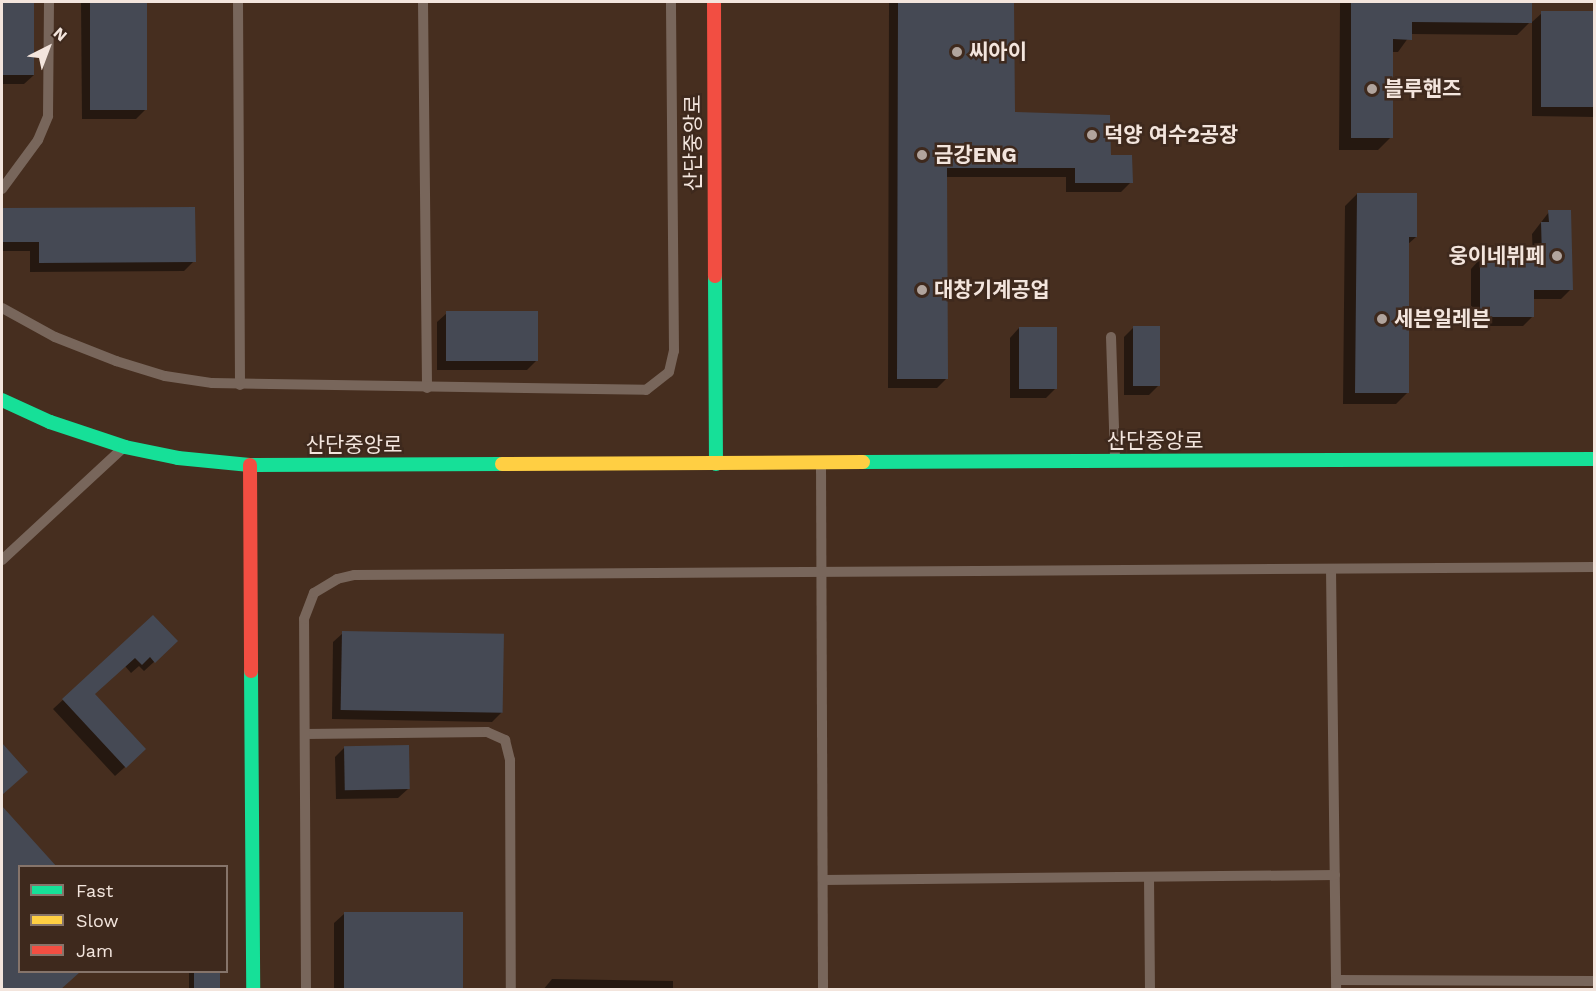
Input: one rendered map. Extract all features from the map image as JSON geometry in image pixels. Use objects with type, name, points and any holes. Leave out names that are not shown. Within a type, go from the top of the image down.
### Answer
[{"type":"street","name":"산단중앙로","points":[[714,2],[716,464]]},
{"type":"street","name":"산단중앙로","points":[[2,400],[50,422],[124,447],[177,458],[250,465],[1594,459]]},
{"type":"street","points":[[250,465],[253,990]]},
{"type":"lane","points":[[2,189],[38,140],[48,116],[49,2]]},
{"type":"lane","points":[[238,2],[240,386]]},
{"type":"lane","points":[[423,2],[427,388]]},
{"type":"lane","points":[[2,308],[75,346],[148,372],[240,386],[640,392],[653,386],[669,372],[674,351],[671,2]]},
{"type":"lane","points":[[1111,337],[1116,462]]},
{"type":"lane","points":[[2,560],[124,447]]},
{"type":"lane","points":[[821,464],[823,990]]},
{"type":"lane","points":[[306,990],[305,614],[314,593],[337,579],[354,575],[1594,567]]},
{"type":"lane","points":[[1331,569],[1336,985],[1594,981]]},
{"type":"lane","points":[[305,734],[487,732],[505,740],[510,760],[511,990]]},
{"type":"lane","points":[[822,880],[1335,875]]},
{"type":"lane","points":[[1149,877],[1150,990]]},
{"type":"shaded area","points":[[2,2],[1594,2],[1594,989],[2,990]]},
{"type":"building","points":[[2,2],[34,2],[34,75],[2,75]]},
{"type":"building","points":[[90,2],[147,2],[147,110],[90,110]]},
{"type":"building","points":[[898,2],[1014,2],[1015,112],[1110,115],[1111,155],[1132,155],[1133,183],[1075,183],[1075,168],[947,168],[948,379],[897,379]]},
{"type":"building","name":"블루핸즈","points":[[1351,2],[1532,2],[1532,23],[1412,22],[1412,40],[1393,39],[1393,138],[1351,138]]},
{"type":"building","points":[[1541,11],[1594,11],[1594,107],[1541,107]]},
{"type":"building","points":[[1357,193],[1417,193],[1417,237],[1409,237],[1409,393],[1355,393]]},
{"type":"building","points":[[195,207],[196,262],[39,263],[39,242],[2,242],[2,208]]},
{"type":"building","points":[[1548,210],[1571,210],[1573,290],[1534,290],[1534,317],[1480,317],[1480,258],[1542,258],[1541,222],[1549,222]]},
{"type":"building","points":[[446,311],[538,311],[538,361],[446,361]]},
{"type":"building","points":[[1133,326],[1160,326],[1160,386],[1133,386]]},
{"type":"building","points":[[1019,327],[1057,327],[1057,389],[1019,389]]},
{"type":"building","points":[[153,615],[178,641],[155,663],[150,657],[142,665],[135,658],[95,694],[146,749],[126,768],[62,699]]},
{"type":"building","points":[[342,631],[504,634],[503,713],[341,710]]},
{"type":"building","points":[[2,743],[28,772],[2,795]]},
{"type":"building","points":[[409,745],[410,789],[345,790],[344,746]]},
{"type":"building","points":[[2,806],[55,865],[18,865],[18,973],[79,973],[60,990],[2,990]]},
{"type":"building","points":[[344,912],[463,912],[463,990],[344,990]]},
{"type":"building","points":[[194,973],[220,973],[220,990],[194,990]]},
{"type":"traffic: fast","points":[[715,276],[716,464]]},
{"type":"traffic: fast","points":[[2,400],[50,422],[125,447],[178,458],[250,465],[502,464]]},
{"type":"traffic: fast","points":[[863,462],[1594,459]]},
{"type":"traffic: fast","points":[[251,671],[253,990]]},
{"type":"traffic: slow","points":[[502,464],[863,462]]},
{"type":"traffic: jam","points":[[714,2],[715,276]]},
{"type":"traffic: jam","points":[[250,465],[251,671]]},
{"type":"place","name":"씨아이","points":[[957,52]]},
{"type":"place","name":"블루핸즈","points":[[1372,89]]},
{"type":"place","name":"덕양 여수2공장","points":[[1092,135]]},
{"type":"place","name":"금강ENG","points":[[922,155]]},
{"type":"place","name":"웅이네뷔페","points":[[1557,256]]},
{"type":"place","name":"대창기계공업","points":[[922,290]]},
{"type":"place","name":"세븐일레븐","points":[[1382,319]]}]
